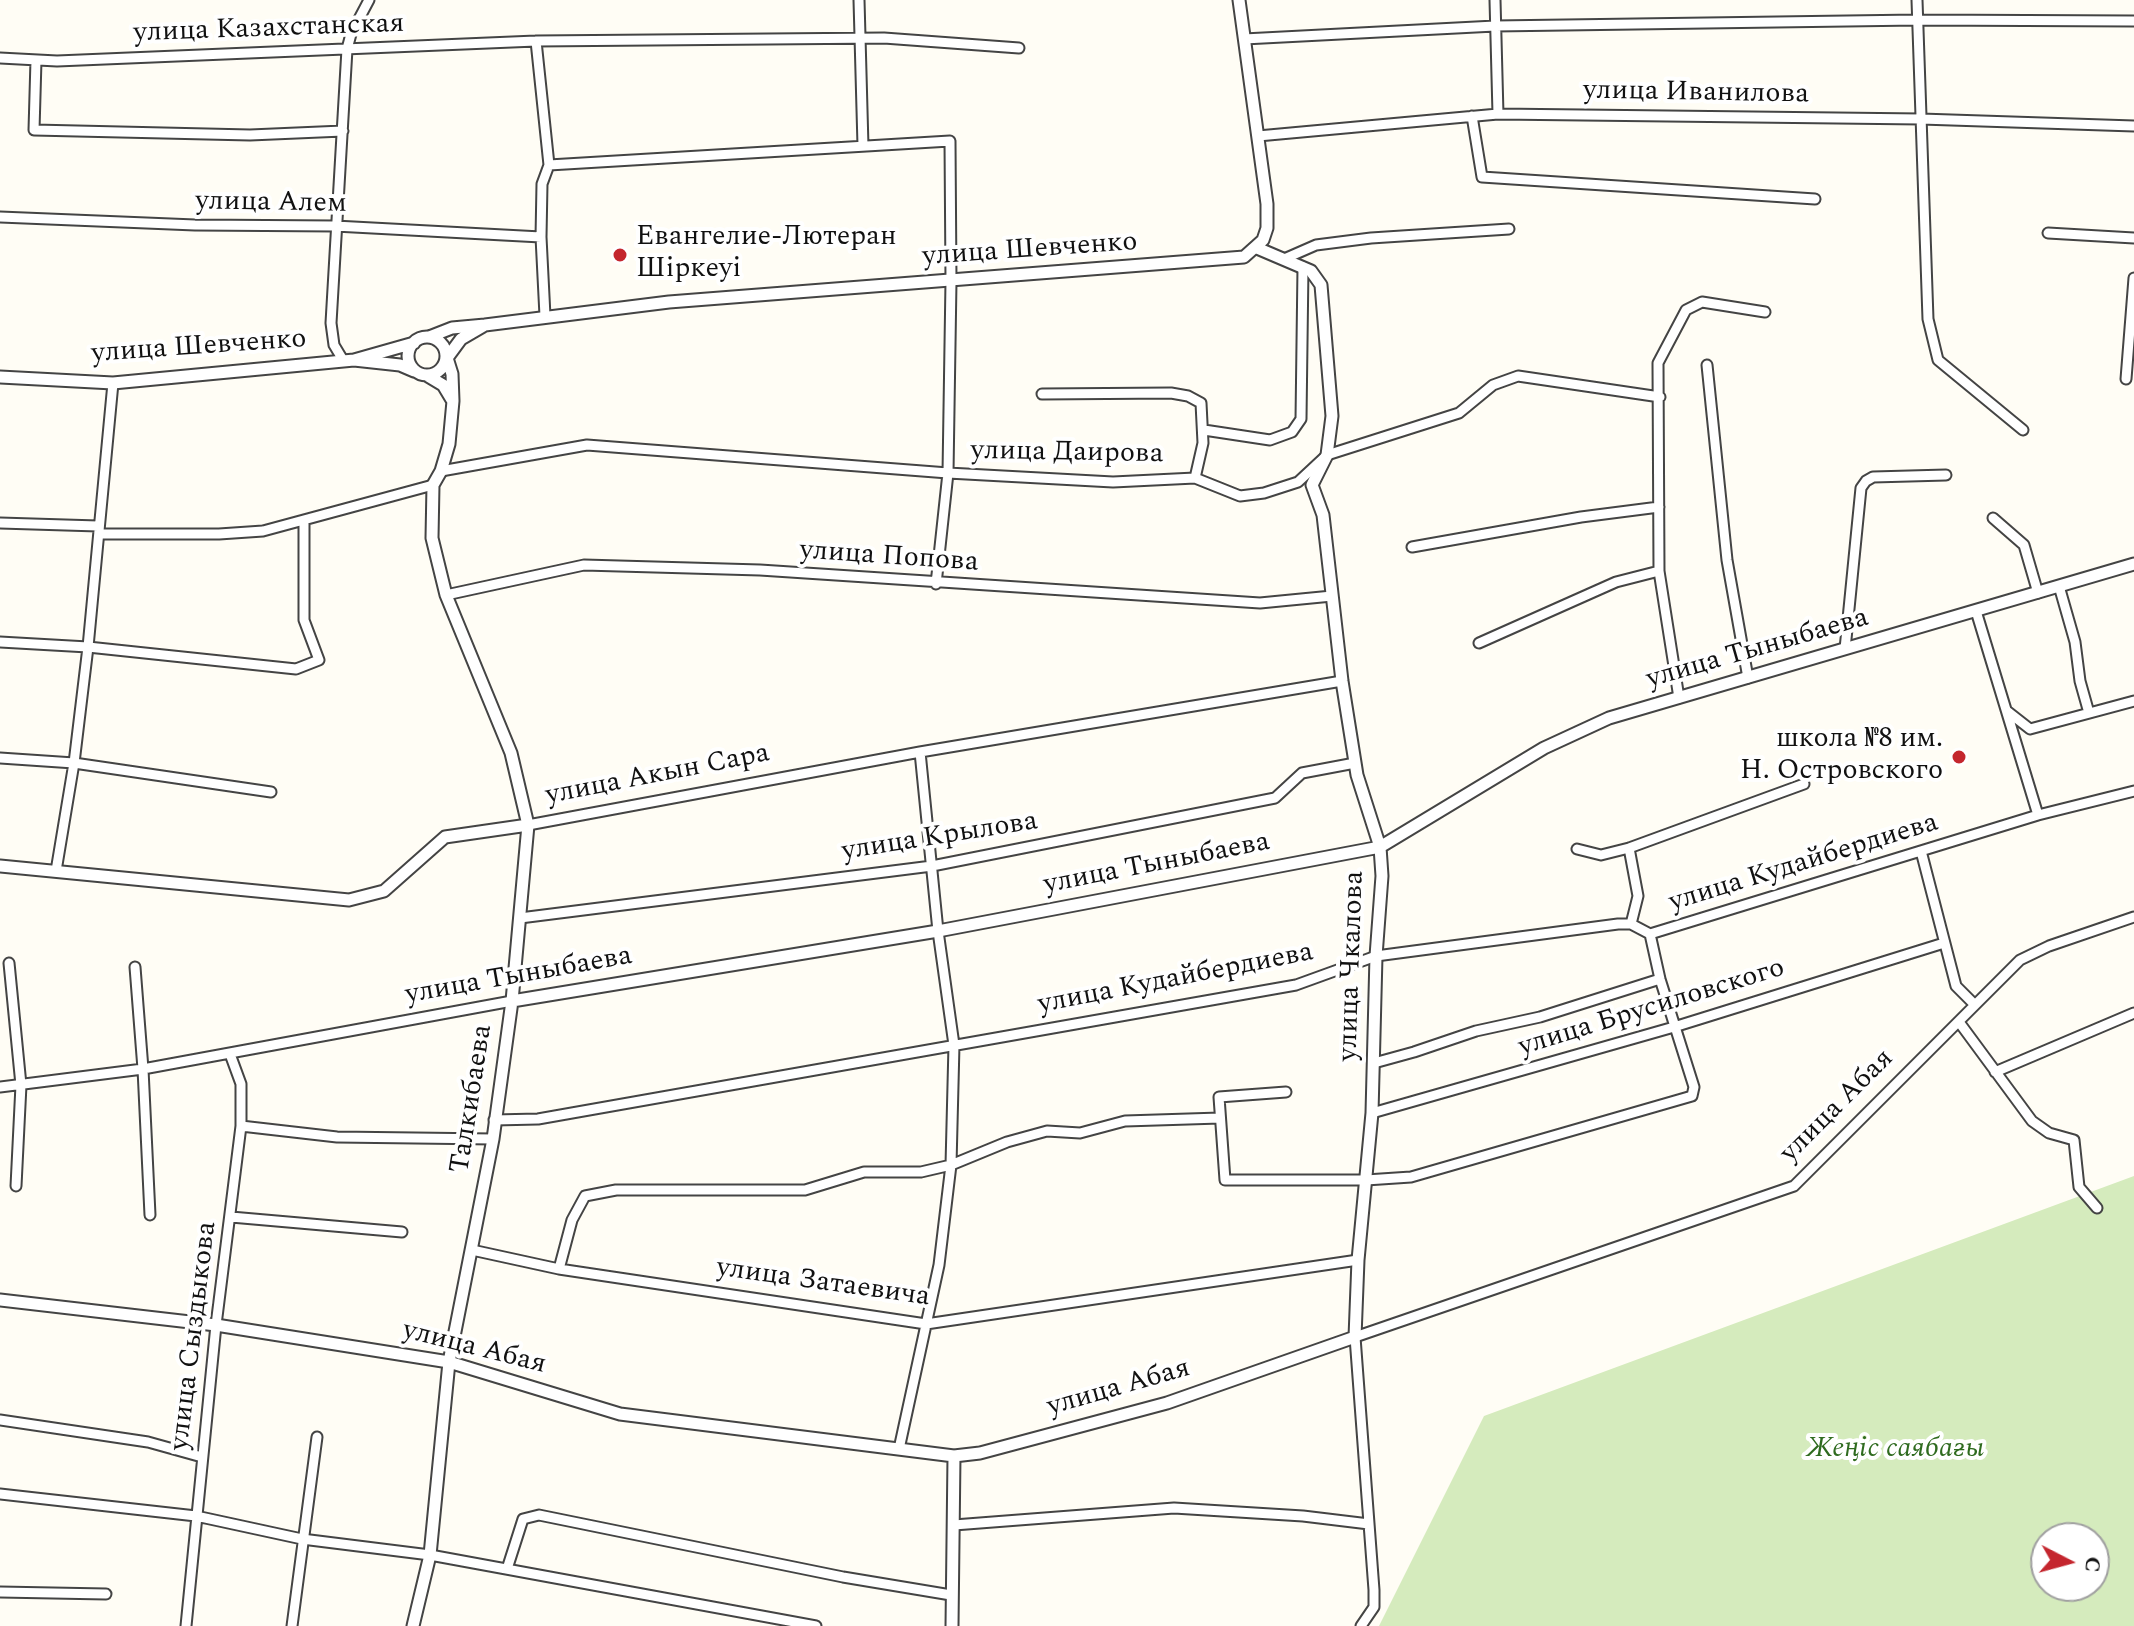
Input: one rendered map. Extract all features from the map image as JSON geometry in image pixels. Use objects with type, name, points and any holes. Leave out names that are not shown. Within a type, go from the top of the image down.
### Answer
[{"type":"street","points":[[369,0],[347,49],[335,226],[331,323],[334,345],[348,360],[400,365],[428,376],[443,385],[453,401]]},
{"type":"street","points":[[859,0],[863,146]]},
{"type":"street","points":[[1204,430],[1270,440],[1292,432],[1301,419],[1303,267],[1257,248],[1267,228],[1267,204],[1239,0]]},
{"type":"street","points":[[1495,0],[1498,114]]},
{"type":"street","points":[[1917,0],[1928,319],[1938,360],[2023,430]]},
{"type":"street","points":[[1244,39],[1495,26],[1917,20],[2134,21]]},
{"type":"street","name":"улица Казахстанская","points":[[0,58],[36,60],[536,41],[860,39],[1019,48]]},
{"type":"street","points":[[536,41],[549,165],[542,184],[545,316]]},
{"type":"street","points":[[36,60],[34,130],[250,135],[343,131]]},
{"type":"street","name":"улица Иванилова","points":[[1258,136],[1498,114],[1921,119],[2134,126]]},
{"type":"street","points":[[1472,116],[1482,177],[1815,199]]},
{"type":"street","points":[[549,165],[950,141],[948,473],[936,584]]},
{"type":"street","name":"улица Алем","points":[[0,217],[195,225],[335,226],[541,237]]},
{"type":"street","points":[[1284,259],[1316,245],[1371,238],[1509,229]]},
{"type":"street","points":[[2048,233],[2134,238]]},
{"type":"street","name":"улица Шевченко","points":[[429,337],[452,328],[669,302],[1244,257],[1257,248]]},
{"type":"street","name":"улица Чкалова","points":[[1303,267],[1311,271],[1321,285],[1332,416],[1327,455],[1312,485],[1323,515],[1355,763],[1380,847],[1382,876],[1376,956],[1372,1113],[1358,1260],[1355,1337],[1374,1590],[1374,1607],[1361,1626]]},
{"type":"street","points":[[2126,379],[2134,278]]},
{"type":"street","points":[[1679,698],[1659,571],[1658,363],[1686,310],[1702,302],[1765,312]]},
{"type":"street","points":[[428,376],[442,369],[461,339],[485,325]]},
{"type":"street","points":[[348,360],[429,337],[440,342],[447,358]]},
{"type":"street","points":[[414,343],[408,360],[414,371]]},
{"type":"street","name":"Талкибаева","points":[[413,1626],[430,1555],[449,1362],[493,1139],[512,1001],[528,825],[511,753],[446,595],[432,538],[433,485],[449,444],[453,401],[452,374],[447,358]]},
{"type":"street","name":"улица Шевченко","points":[[0,377],[113,383],[348,360]]},
{"type":"street","points":[[1707,365],[1727,560],[1748,678]]},
{"type":"street","name":"улица Даирова","points":[[441,471],[587,445],[948,473],[1113,482],[1195,478],[1240,496],[1264,493],[1298,482],[1327,455],[1459,413],[1493,385],[1518,376],[1660,397]]},
{"type":"street","points":[[56,871],[74,763],[88,647],[113,383]]},
{"type":"street","points":[[1042,394],[1171,393],[1188,396],[1201,403],[1204,430],[1195,478]]},
{"type":"street","points":[[1845,649],[1861,488],[1873,477],[1946,475]]},
{"type":"street","points":[[0,523],[219,534],[263,531],[433,485]]},
{"type":"street","points":[[1412,547],[1581,517],[1659,507]]},
{"type":"street","points":[[1993,518],[2024,545],[2038,593]]},
{"type":"street","points":[[0,642],[88,647],[296,669],[319,660],[304,620],[304,520]]},
{"type":"street","name":"улица Тыныбаева","points":[[0,1087],[143,1069],[512,1001],[938,931],[1380,847],[1544,748],[1609,718],[2134,564]]},
{"type":"street","name":"улица Попова","points":[[446,595],[584,565],[760,570],[1260,603],[1332,596]]},
{"type":"street","points":[[1479,643],[1616,582],[1659,571]]},
{"type":"street","points":[[2059,586],[2075,642],[2080,681],[2089,713]]},
{"type":"street","points":[[1976,611],[2038,815]]},
{"type":"street","name":"улица Акын Сара","points":[[0,866],[349,900],[384,891],[445,837],[1342,681]]},
{"type":"street","points":[[2005,710],[2030,729],[2134,701]]},
{"type":"street","points":[[899,1449],[939,1265],[951,1165],[954,1045],[938,931],[920,752]]},
{"type":"street","points":[[0,758],[74,763],[271,792]]},
{"type":"street","name":"улица Крылова","points":[[520,918],[932,866],[1275,798],[1302,773],[1355,763]]},
{"type":"street","points":[[1577,849],[1601,855],[1629,848],[1804,784]]},
{"type":"street","name":"улица Кудайбердиева","points":[[494,1120],[538,1119],[1296,985],[1376,956],[1631,924],[1650,934],[2038,815],[2134,791]]},
{"type":"street","points":[[1629,848],[1638,896],[1631,924]]},
{"type":"street","points":[[1921,851],[1956,986],[1975,1005]]},
{"type":"street","name":"улица Абая","points":[[0,1300],[216,1325],[449,1362],[620,1414],[954,1456],[980,1453],[1167,1403],[1794,1186],[2020,960],[2049,946],[2134,917]]},
{"type":"street","points":[[1286,1092],[1219,1097],[1225,1180],[1411,1177],[1692,1096],[1694,1087],[1660,979],[1650,934]]},
{"type":"street","name":"улица Брусиловского","points":[[1372,1113],[1674,1027],[1944,943]]},
{"type":"street","points":[[9,963],[21,1085],[16,1186]]},
{"type":"street","points":[[135,967],[150,1215]]},
{"type":"street","points":[[1374,1063],[1476,1031],[1540,1017],[1660,979]]},
{"type":"street","points":[[1995,1072],[2134,1013]]},
{"type":"street","points":[[1959,1022],[2032,1121],[2049,1133],[2074,1140],[2079,1187],[2097,1208]]},
{"type":"street","name":"улица Сыздыкова","points":[[186,1626],[216,1325],[241,1126],[241,1084],[230,1054]]},
{"type":"street","points":[[559,1269],[572,1220],[585,1196],[616,1190],[805,1190],[864,1172],[921,1172],[951,1165],[1007,1142],[1047,1131],[1080,1133],[1125,1121],[1220,1118]]},
{"type":"street","points":[[241,1126],[337,1137],[493,1139]]},
{"type":"street","points":[[231,1217],[402,1232]]},
{"type":"street","name":"улица Затаевича","points":[[472,1250],[559,1269],[926,1324],[1358,1260]]},
{"type":"street","points":[[0,1420],[148,1442],[202,1457]]},
{"type":"street","points":[[292,1626],[317,1437]]},
{"type":"street","points":[[952,1626],[954,1456]]},
{"type":"street","points":[[0,1494],[196,1516],[302,1539],[430,1555],[816,1626]]},
{"type":"street","points":[[954,1525],[1174,1508],[1303,1516],[1369,1524]]},
{"type":"street","points":[[507,1569],[523,1519],[539,1515],[843,1577],[951,1595]]},
{"type":"street","points":[[0,1592],[106,1594]]},
{"type":"green space","name":"Жеңіс саябағы","points":[[2134,1176],[2134,1626],[1379,1626],[1484,1416]]},
{"type":"place","name":"Евангелие-Лютеран Шіркеуі","points":[[620,255]]},
{"type":"place","name":"школа №8 им. Н. Островского","points":[[1959,757]]}]
